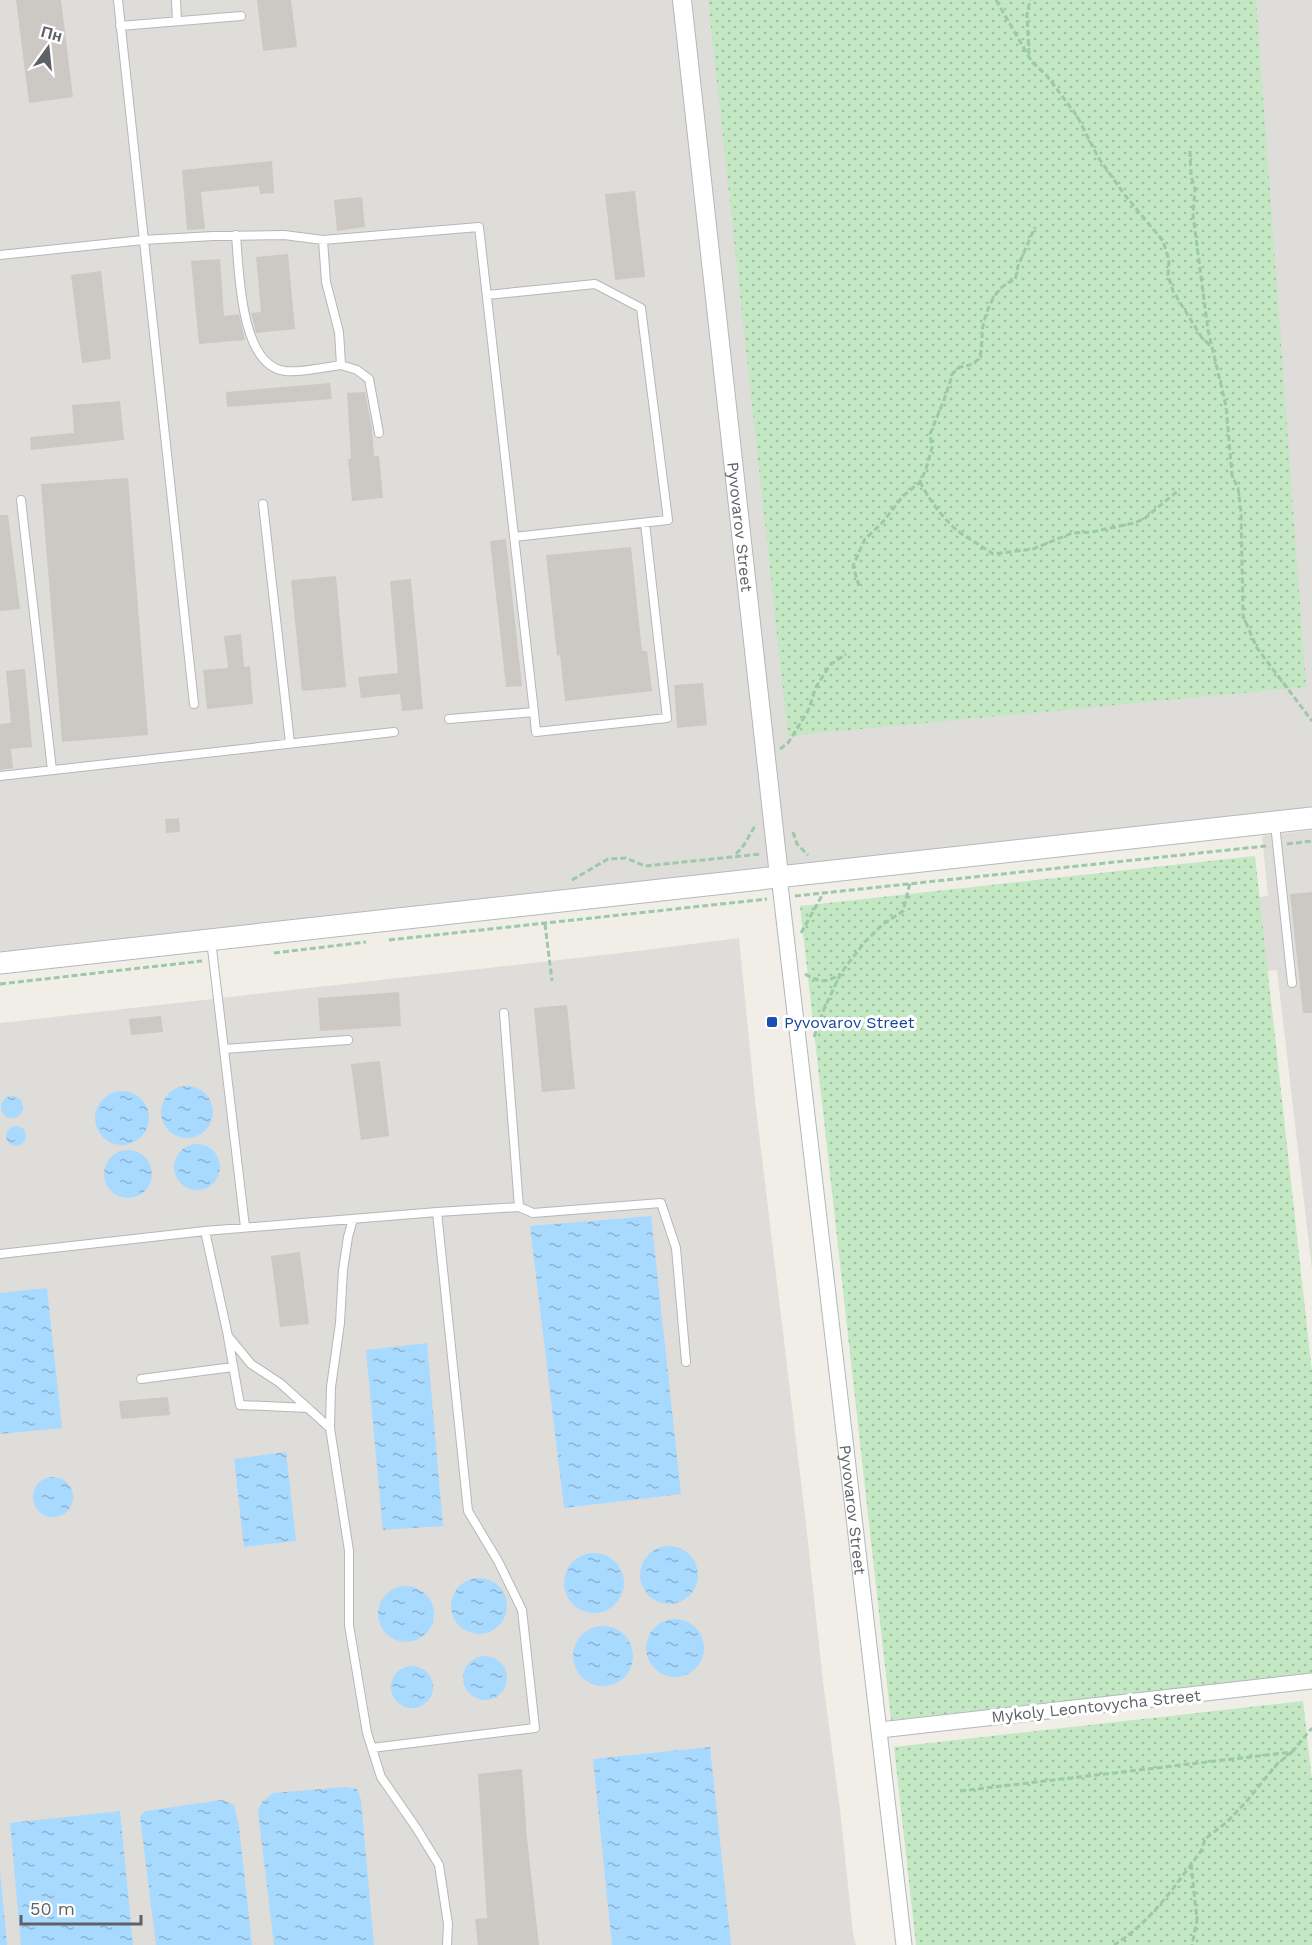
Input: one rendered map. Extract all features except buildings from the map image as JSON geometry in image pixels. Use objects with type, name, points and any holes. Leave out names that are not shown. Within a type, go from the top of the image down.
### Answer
[{"type":"main road","points":[[0,963],[212,949],[779,876],[1312,818]]},
{"type":"street","name":"Pyvovarov Street","points":[[682,0],[781,897],[904,1945]]},
{"type":"street","name":"Mykoly Leontovycha Street","points":[[880,1730],[1312,1681]]},
{"type":"lane","points":[[117,0],[194,704]]},
{"type":"lane","points":[[176,0],[177,21]]},
{"type":"lane","points":[[120,26],[242,16]]},
{"type":"lane","points":[[0,255],[143,240],[236,235],[284,235],[323,240],[479,227],[536,732],[667,718],[645,523]]},
{"type":"lane","points":[[236,235],[241,290],[247,322],[253,345],[266,363],[284,371],[341,365],[357,370],[369,379],[380,433]]},
{"type":"lane","points":[[323,240],[326,282],[339,332],[341,365]]},
{"type":"lane","points":[[487,295],[595,284],[641,308],[668,520],[514,537]]},
{"type":"lane","points":[[21,500],[52,770]]},
{"type":"lane","points":[[263,504],[290,743]]},
{"type":"lane","points":[[449,719],[534,712]]},
{"type":"lane","points":[[0,776],[394,732]]},
{"type":"lane","points":[[1275,822],[1292,983]]},
{"type":"lane","points":[[212,949],[245,1227]]},
{"type":"lane","points":[[504,1012],[519,1207]]},
{"type":"lane","points":[[224,1049],[348,1040]]},
{"type":"lane","points":[[0,1254],[245,1227],[437,1212],[519,1207],[533,1214],[661,1203],[676,1248],[686,1362]]},
{"type":"lane","points":[[372,1748],[535,1728],[522,1610],[498,1561],[468,1510],[437,1212]]},
{"type":"lane","points":[[353,1219],[343,1270],[340,1323],[331,1387],[330,1428],[349,1551],[349,1625],[367,1733],[381,1777],[439,1865],[447,1924],[447,1945]]},
{"type":"lane","points":[[206,1231],[240,1405],[308,1408]]},
{"type":"lane","points":[[228,1336],[251,1364],[280,1383],[330,1428]]},
{"type":"lane","points":[[141,1379],[233,1367]]},
{"type":"path","points":[[996,0],[1032,62],[1047,76],[1077,116],[1098,157],[1124,194],[1163,241],[1173,291],[1202,338],[1210,345]]},
{"type":"path","points":[[1029,56],[1027,15],[1030,0]]},
{"type":"path","points":[[1190,151],[1191,176],[1195,189],[1193,215],[1210,345],[1226,406],[1232,475],[1238,488],[1241,512],[1243,616],[1257,648],[1312,721]]},
{"type":"path","points":[[859,586],[853,566],[865,539],[882,523],[903,496],[920,482],[932,448],[930,434],[945,400],[953,373],[960,367],[970,365],[979,359],[983,326],[994,296],[1001,287],[1015,280],[1018,266],[1035,227]]},
{"type":"path","points":[[920,482],[929,499],[964,536],[993,554],[1033,549],[1072,533],[1092,532],[1134,523],[1144,519],[1180,489]]},
{"type":"path","points":[[779,750],[788,743],[808,711],[816,687],[830,665],[846,654]]},
{"type":"path","points":[[387,939],[545,924],[1312,840]]},
{"type":"path","points":[[573,880],[608,860],[626,858],[645,866],[750,854]]},
{"type":"path","points":[[801,1061],[810,1051],[824,1009],[841,973],[864,943],[882,925],[903,911],[910,883]]},
{"type":"path","points":[[824,892],[789,961],[814,979],[831,981],[841,973]]},
{"type":"path","points":[[545,924],[552,981]]},
{"type":"path","points":[[271,953],[362,944],[374,938]]},
{"type":"path","points":[[0,984],[212,949]]},
{"type":"path","points":[[1114,1945],[1129,1936],[1148,1918],[1202,1851],[1205,1839],[1227,1822],[1277,1764],[1292,1752],[1312,1728]]},
{"type":"path","points":[[960,1791],[1292,1752]]},
{"type":"path","points":[[1191,1864],[1197,1920],[1192,1945]]},
{"type":"shaded area","points":[[0,0],[1312,0],[1312,811],[0,955]]},
{"type":"shaded area","points":[[1312,830],[1312,1270],[1277,970],[1203,978],[1194,904],[1268,896],[1262,836]]},
{"type":"shaded area","points":[[739,938],[755,1100],[856,1945],[0,1945],[0,1023]]},
{"type":"green space","points":[[708,0],[1256,0],[1306,687],[788,736]]},
{"type":"green space","points":[[1255,856],[1312,1372],[1312,1674],[891,1720],[800,906]]},
{"type":"green space","points":[[1303,1701],[1312,1780],[1312,1945],[916,1945],[894,1747]]},
{"type":"water","points":[[182,1086],[192,1086],[206,1093],[213,1112],[206,1131],[192,1138],[182,1138],[172,1134],[165,1127],[161,1117],[161,1107],[165,1097],[172,1090]]},
{"type":"water","points":[[117,1091],[127,1091],[137,1095],[145,1103],[149,1118],[145,1133],[137,1141],[127,1145],[117,1145],[107,1141],[99,1133],[95,1123],[95,1113],[99,1103],[107,1095]]},
{"type":"water","points":[[12,1096],[20,1099],[23,1107],[20,1115],[12,1118],[4,1115],[1,1107],[4,1099]]},
{"type":"water","points":[[12,1126],[20,1126],[26,1132],[26,1140],[20,1146],[12,1146],[6,1140],[6,1132]]},
{"type":"water","points":[[197,1144],[213,1151],[220,1167],[213,1183],[197,1190],[181,1183],[174,1167],[181,1151]]},
{"type":"water","points":[[128,1150],[145,1157],[152,1174],[145,1191],[128,1198],[111,1191],[104,1174],[111,1157]]},
{"type":"water","points":[[651,1216],[681,1494],[564,1508],[530,1226]]},
{"type":"water","points":[[47,1288],[62,1428],[0,1434],[0,1293]]},
{"type":"water","points":[[427,1343],[443,1526],[383,1530],[366,1350]]},
{"type":"water","points":[[286,1452],[296,1541],[244,1547],[234,1459]]},
{"type":"water","points":[[53,1477],[61,1478],[67,1483],[72,1489],[72,1505],[67,1511],[61,1516],[53,1517],[45,1516],[39,1511],[34,1505],[33,1497],[34,1489],[39,1483],[45,1478]]},
{"type":"water","points":[[663,1546],[675,1546],[690,1554],[698,1569],[698,1581],[690,1596],[675,1604],[663,1604],[648,1596],[640,1581],[640,1569],[648,1554]]},
{"type":"water","points":[[594,1553],[611,1558],[619,1566],[624,1583],[619,1600],[611,1608],[594,1613],[577,1608],[569,1600],[564,1583],[569,1566],[577,1558]]},
{"type":"water","points":[[479,1578],[490,1580],[499,1586],[505,1595],[507,1606],[505,1617],[499,1626],[490,1632],[479,1634],[468,1632],[459,1626],[453,1617],[451,1606],[453,1595],[459,1586],[468,1580]]},
{"type":"water","points":[[406,1586],[426,1594],[434,1614],[426,1634],[406,1642],[386,1634],[378,1614],[386,1594]]},
{"type":"water","points":[[675,1619],[686,1621],[699,1632],[704,1648],[702,1659],[691,1672],[675,1677],[664,1675],[651,1664],[646,1648],[648,1637],[659,1624]]},
{"type":"water","points":[[603,1626],[624,1635],[633,1656],[624,1677],[603,1686],[582,1677],[573,1656],[582,1635]]},
{"type":"water","points":[[485,1656],[500,1663],[507,1678],[500,1693],[485,1700],[470,1693],[463,1678],[470,1663]]},
{"type":"water","points":[[412,1666],[420,1667],[427,1672],[432,1679],[432,1695],[427,1702],[420,1707],[412,1708],[404,1707],[397,1702],[392,1695],[391,1687],[392,1679],[397,1672],[404,1667]]},
{"type":"water","points":[[710,1747],[731,1945],[612,1945],[593,1759]]},
{"type":"water","points":[[346,1787],[357,1789],[361,1800],[374,1945],[274,1945],[258,1811],[262,1802],[273,1793]]},
{"type":"water","points":[[222,1800],[234,1805],[239,1826],[252,1945],[156,1945],[140,1817],[145,1811]]},
{"type":"water","points":[[120,1811],[133,1945],[21,1945],[10,1823]]},
{"type":"water","points":[[0,1870],[7,1945],[0,1945]]},
{"type":"place","name":"Pyvovarov Street","points":[[772,1022]]}]
